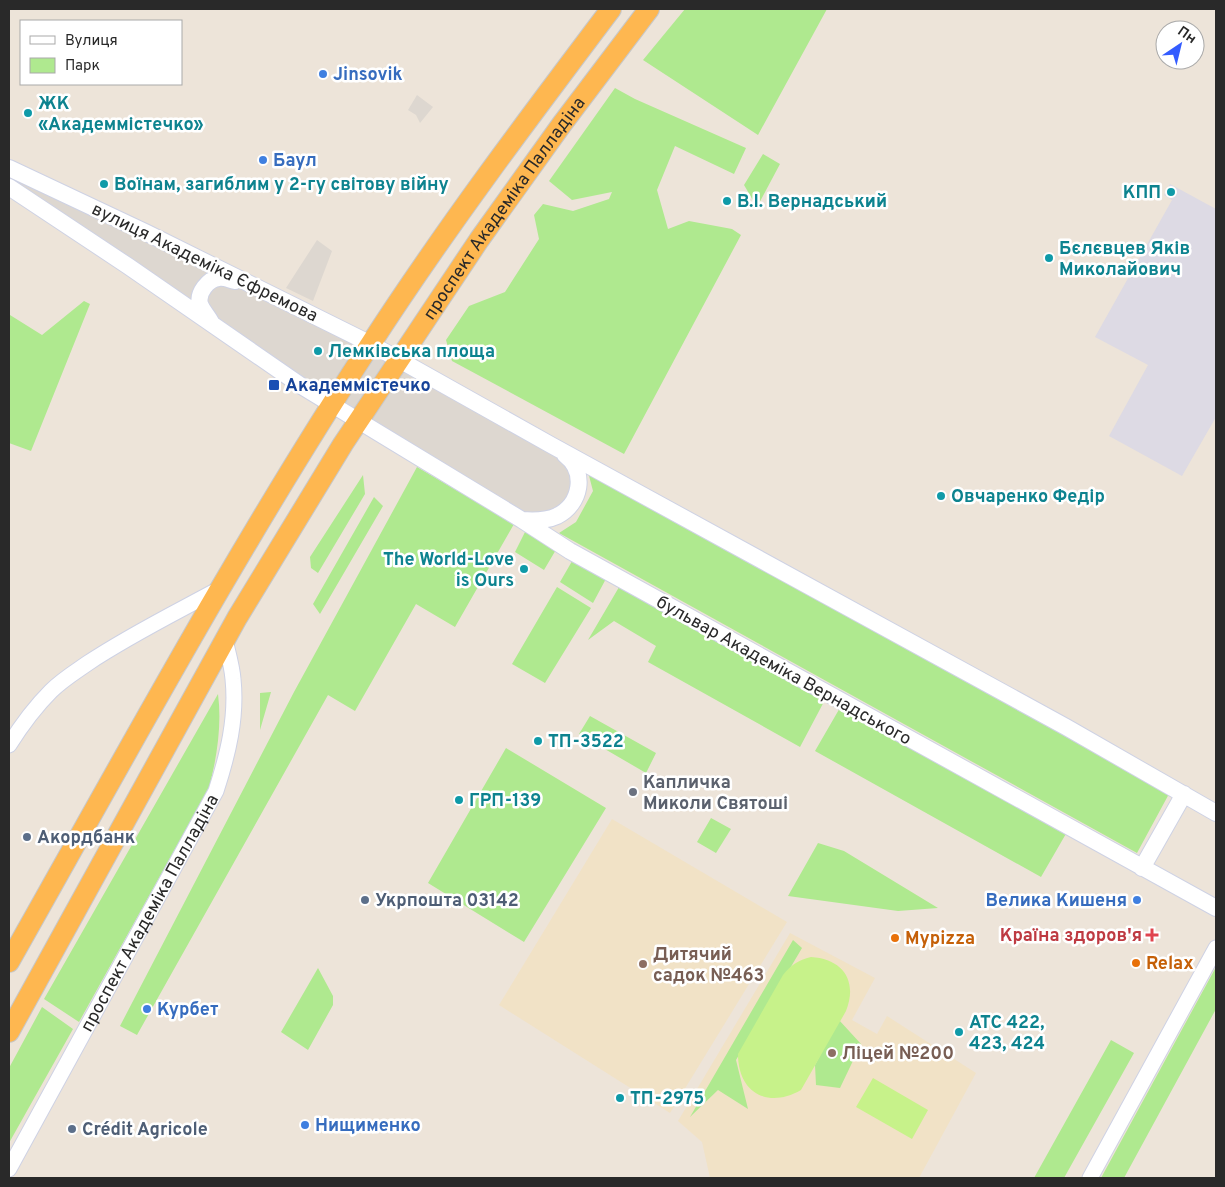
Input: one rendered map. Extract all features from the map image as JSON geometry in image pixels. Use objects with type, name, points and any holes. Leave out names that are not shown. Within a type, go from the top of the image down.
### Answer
[{"type":"highway","name":"проспект Академіка Палладіна","points":[[9,962],[219,589],[332,404],[501,155],[611,9]]},
{"type":"highway","name":"проспект Академіка Палладіна","points":[[9,1032],[225,640],[358,421],[479,240],[562,124],[649,9]]},
{"type":"main road","name":"вулиця Академіка Єфремова","points":[[9,168],[303,309],[399,359]]},
{"type":"main road","name":"вулиця Академіка Єфремова","points":[[9,187],[128,266],[262,360],[358,421]]},
{"type":"main road","points":[[214,325],[200,304],[200,294],[212,280],[220,277],[254,286]]},
{"type":"main road","points":[[399,359],[551,445],[1066,727],[1216,813]]},
{"type":"main road","name":"бульвар Академіка Вернадського","points":[[358,421],[613,576],[1216,908]]},
{"type":"main road","points":[[522,520],[545,520],[557,516],[568,509],[576,499],[579,486],[579,472],[572,460],[551,445]]},
{"type":"main road","points":[[1142,868],[1184,794]]},
{"type":"street","points":[[9,745],[37,707],[68,676],[114,646],[219,589]]},
{"type":"street","name":"проспект Академіка Палладіна","points":[[9,1169],[216,791],[228,752],[233,719],[233,678],[225,640]]},
{"type":"street","points":[[1090,1178],[1216,948]]},
{"type":"shaded area","points":[[417,95],[433,107],[420,123],[416,115],[408,110]]},
{"type":"shaded area","name":"Лемківська площа","points":[[9,171],[202,260],[551,445],[579,486],[568,509],[522,520],[9,187]]},
{"type":"shaded area","points":[[1170,184],[1216,209],[1216,417],[1182,476],[1109,436],[1148,365],[1095,337],[1172,200],[1164,195]]},
{"type":"shaded area","points":[[317,240],[332,251],[313,301],[286,288]]},
{"type":"shaded area","name":"Дитячий садок №463","points":[[612,819],[787,922],[670,1113],[499,1005]]},
{"type":"shaded area","name":"Ліцей №200","points":[[790,933],[875,978],[852,1020],[877,1034],[887,1016],[976,1073],[919,1178],[710,1178],[702,1142],[678,1121]]},
{"type":"green space","points":[[685,9],[827,9],[758,135],[643,60]]},
{"type":"green space","points":[[615,88],[635,99],[746,148],[734,174],[675,146],[657,190],[668,229],[689,221],[732,229],[741,235],[624,454],[452,361],[446,340],[469,306],[505,292],[539,239],[534,215],[543,204],[573,211],[609,199],[612,192],[572,200],[549,181]]},
{"type":"green space","points":[[763,154],[780,164],[757,207],[744,185]]},
{"type":"green space","points":[[84,301],[90,304],[31,451],[9,443],[10,315],[42,335]]},
{"type":"green space","points":[[417,467],[514,524],[455,627],[416,604],[355,711],[328,695],[137,1035],[120,1026],[294,692]]},
{"type":"green space","points":[[587,468],[1170,792],[1137,853],[559,533],[576,522],[593,491]]},
{"type":"green space","points":[[363,475],[365,494],[318,573],[311,568],[310,557]]},
{"type":"green space","points":[[374,497],[383,506],[320,614],[313,604]]},
{"type":"green space","points":[[526,530],[557,548],[544,570],[515,552]]},
{"type":"green space","points":[[575,556],[608,575],[593,603],[560,582]]},
{"type":"green space","points":[[622,582],[827,696],[800,747],[648,662],[656,646],[614,621],[588,640]]},
{"type":"green space","points":[[557,587],[591,608],[545,683],[512,664]]},
{"type":"green space","points":[[271,692],[260,730],[260,693]]},
{"type":"green space","points":[[218,694],[218,741],[209,788],[79,1022],[44,999]]},
{"type":"green space","points":[[841,706],[1067,832],[1041,877],[815,751]]},
{"type":"green space","points":[[590,716],[656,753],[646,773],[579,734]]},
{"type":"green space","points":[[506,748],[606,808],[524,942],[428,883]]},
{"type":"green space","points":[[711,818],[731,829],[716,853],[697,842]]},
{"type":"green space","points":[[818,843],[844,851],[938,908],[898,911],[788,896]]},
{"type":"green space","points":[[793,940],[802,948],[736,1060],[748,1109],[718,1090],[690,1117]]},
{"type":"green space","points":[[811,957],[832,962],[845,974],[849,981],[850,990],[846,1011],[801,1090],[789,1096],[777,1098],[757,1094],[749,1088],[743,1079],[739,1068],[738,1054],[783,975],[795,963]]},
{"type":"green space","points":[[1216,967],[1216,1009],[1124,1178],[1101,1178]]},
{"type":"green space","points":[[318,968],[333,996],[333,1005],[308,1050],[281,1032]]},
{"type":"green space","points":[[42,1007],[73,1029],[9,1143],[9,1068]]},
{"type":"green space","points":[[839,1020],[861,1044],[840,1088],[816,1085],[815,1065]]},
{"type":"green space","points":[[1111,1040],[1134,1053],[1064,1178],[1034,1178]]},
{"type":"green space","points":[[873,1078],[928,1110],[912,1139],[856,1107]]},
{"type":"place","name":"Jinsovik","points":[[323,74]]},
{"type":"place","name":"ЖК «Академмістечко»","points":[[28,113]]},
{"type":"place","name":"Баул","points":[[263,160]]},
{"type":"place","name":"Воїнам, загиблим у 2-гу світову війну","points":[[104,184]]},
{"type":"place","name":"КПП","points":[[1171,192]]},
{"type":"place","name":"В.І. Вернадський","points":[[727,201]]},
{"type":"place","name":"Бєлєвцев Яків Миколайович","points":[[1049,258]]},
{"type":"place","name":"Лемківська площа","points":[[318,351]]},
{"type":"place","name":"Академмістечко","points":[[274,385]]},
{"type":"place","name":"Овчаренко Федір","points":[[941,496]]},
{"type":"place","name":"The World-Love is Ours","points":[[524,569]]},
{"type":"place","name":"ТП-3522","points":[[538,741]]},
{"type":"place","name":"Капличка Миколи Святоші","points":[[633,792]]},
{"type":"place","name":"ГРП-139","points":[[459,800]]},
{"type":"place","name":"Акордбанк","points":[[27,837]]},
{"type":"place","name":"Укрпошта 03142","points":[[365,900]]},
{"type":"place","name":"Велика Кишеня","points":[[1137,900]]},
{"type":"place","name":"Країна здоров'я","points":[[1152,935]]},
{"type":"place","name":"Mypizza","points":[[895,938]]},
{"type":"place","name":"Relax","points":[[1136,963]]},
{"type":"place","name":"Дитячий садок №463","points":[[643,964]]},
{"type":"place","name":"Курбет","points":[[147,1009]]},
{"type":"place","name":"АТС 422, 423, 424","points":[[959,1032]]},
{"type":"place","name":"Ліцей №200","points":[[832,1053]]},
{"type":"place","name":"ТП-2975","points":[[620,1098]]},
{"type":"place","name":"Нищименко","points":[[305,1125]]},
{"type":"place","name":"Crédit Agricole","points":[[72,1129]]}]
